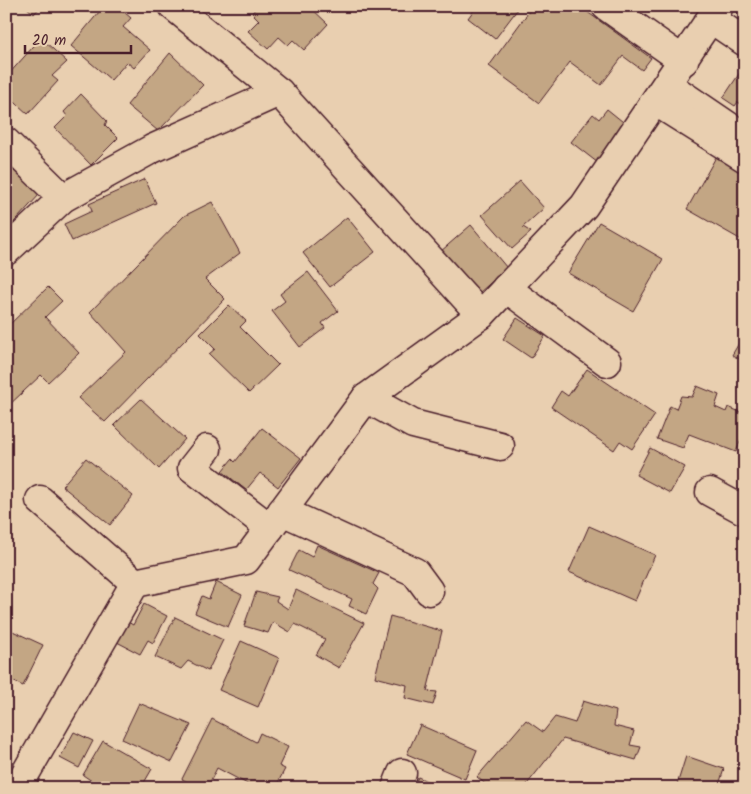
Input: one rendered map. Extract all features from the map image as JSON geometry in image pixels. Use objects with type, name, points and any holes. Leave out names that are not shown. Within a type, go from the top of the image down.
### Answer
[{"type":"street","points":[[173,6],[279,92],[481,315]]},
{"type":"street","points":[[606,6],[684,61]]},
{"type":"street","points":[[17,788],[135,583],[246,560],[366,398],[481,315],[584,206],[715,13],[745,42]]},
{"type":"street","points":[[6,251],[63,198],[152,149],[279,92]]},
{"type":"street","points":[[662,93],[745,137]]},
{"type":"street","points":[[662,93],[745,158]]},
{"type":"street","points":[[6,142],[63,198]]},
{"type":"street","points":[[506,288],[607,362]]},
{"type":"street","points":[[366,398],[413,424],[500,446]]},
{"type":"street","points":[[207,449],[192,468],[276,519],[415,572],[428,591]]},
{"type":"street","points":[[710,492],[745,511]]},
{"type":"street","points":[[40,500],[135,583]]},
{"type":"building","points":[[25,6],[41,6],[34,14]]},
{"type":"building","points":[[104,6],[117,6],[131,18],[123,27],[150,50],[134,68],[127,62],[111,80],[71,46]]},
{"type":"building","points":[[257,6],[309,6],[328,24],[304,50],[293,40],[288,45],[279,37],[268,49],[248,31],[259,20],[252,13]]},
{"type":"building","points":[[477,6],[513,6],[512,8],[517,10],[495,39],[468,18]]},
{"type":"building","points":[[533,6],[579,6],[651,58],[642,70],[623,56],[601,85],[570,62],[539,103],[489,66]]},
{"type":"building","points":[[41,38],[67,62],[52,76],[58,81],[28,114],[6,94],[6,89],[13,81],[7,76]]},
{"type":"building","points":[[170,53],[203,85],[158,131],[127,105]]},
{"type":"building","points":[[745,65],[745,107],[738,102],[735,106],[723,98]]},
{"type":"building","points":[[81,94],[107,121],[105,125],[118,138],[91,165],[55,128],[67,116],[64,112]]},
{"type":"building","points":[[607,109],[628,126],[598,163],[571,142],[593,114],[599,119]]},
{"type":"building","points":[[716,157],[745,173],[745,242],[687,209]]},
{"type":"building","points":[[6,164],[40,194],[6,231]]},
{"type":"building","points":[[145,179],[156,203],[72,241],[64,224],[92,211],[89,204]]},
{"type":"building","points":[[520,181],[544,208],[523,227],[531,232],[512,249],[482,215]]},
{"type":"building","points":[[212,202],[240,253],[205,279],[225,299],[105,422],[78,398],[126,352],[90,312],[184,216]]},
{"type":"building","points":[[347,217],[375,252],[330,287],[303,253]]},
{"type":"building","points":[[599,222],[663,259],[633,311],[568,273]]},
{"type":"building","points":[[471,225],[507,268],[478,294],[440,252]]},
{"type":"building","points":[[308,272],[338,311],[322,323],[325,328],[300,347],[272,311],[285,301],[280,294]]},
{"type":"building","points":[[48,287],[62,301],[45,317],[79,353],[48,382],[41,375],[6,408],[6,328]]},
{"type":"building","points":[[229,305],[246,321],[240,327],[278,365],[249,393],[209,354],[215,349],[200,334]]},
{"type":"building","points":[[517,318],[545,336],[531,358],[503,339]]},
{"type":"building","points":[[745,333],[745,362],[732,355]]},
{"type":"building","points":[[587,369],[655,415],[632,449],[620,441],[614,450],[551,407],[561,391],[568,396]]},
{"type":"building","points":[[697,386],[719,395],[715,407],[726,412],[728,407],[745,414],[745,430],[736,452],[689,434],[683,448],[657,439],[670,406],[676,409],[681,396],[692,397]]},
{"type":"building","points":[[141,399],[185,439],[159,469],[114,425]]},
{"type":"building","points":[[262,428],[301,458],[278,487],[260,473],[246,490],[222,471],[232,459],[235,462]]},
{"type":"building","points":[[650,448],[685,467],[670,493],[636,475]]},
{"type":"building","points":[[86,458],[133,496],[110,525],[62,486]]},
{"type":"building","points":[[589,526],[655,555],[635,601],[569,572]]},
{"type":"building","points":[[317,545],[379,573],[373,584],[378,589],[366,614],[349,606],[352,599],[289,570],[299,550],[312,557]]},
{"type":"building","points":[[216,582],[242,595],[228,627],[195,613],[202,596],[209,599]]},
{"type":"building","points":[[296,590],[364,623],[339,668],[316,655],[325,639],[295,624],[290,632],[273,622],[268,633],[244,626],[256,592],[278,597],[276,601],[288,609]]},
{"type":"building","points":[[144,604],[167,616],[153,643],[148,640],[140,654],[117,642],[128,622],[133,625]]},
{"type":"building","points":[[390,616],[442,631],[427,691],[437,692],[433,705],[405,698],[407,685],[375,677]]},
{"type":"building","points":[[175,617],[223,640],[208,671],[188,661],[181,669],[155,657]]},
{"type":"building","points":[[6,628],[43,645],[23,686],[6,678]]},
{"type":"building","points":[[241,641],[279,658],[258,707],[219,690]]},
{"type":"building","points":[[583,701],[616,711],[614,726],[634,731],[630,745],[641,747],[636,760],[563,739],[524,788],[490,788],[477,777],[526,720],[543,732],[555,717],[575,723]]},
{"type":"building","points":[[139,703],[191,725],[172,762],[122,739]]},
{"type":"building","points":[[212,719],[256,742],[260,733],[288,747],[279,766],[285,769],[275,788],[255,788],[217,768],[207,788],[199,788],[182,779]]},
{"type":"building","points":[[420,725],[477,750],[465,779],[407,754]]},
{"type":"building","points":[[74,732],[93,741],[79,768],[60,758]]},
{"type":"building","points":[[103,741],[152,769],[141,788],[102,788],[83,775]]},
{"type":"building","points":[[686,756],[724,769],[718,788],[676,788]]},
{"type":"building","points":[[744,775],[745,788],[741,788]]},
{"type":"building","points":[[418,777],[442,788],[413,788]]}]
